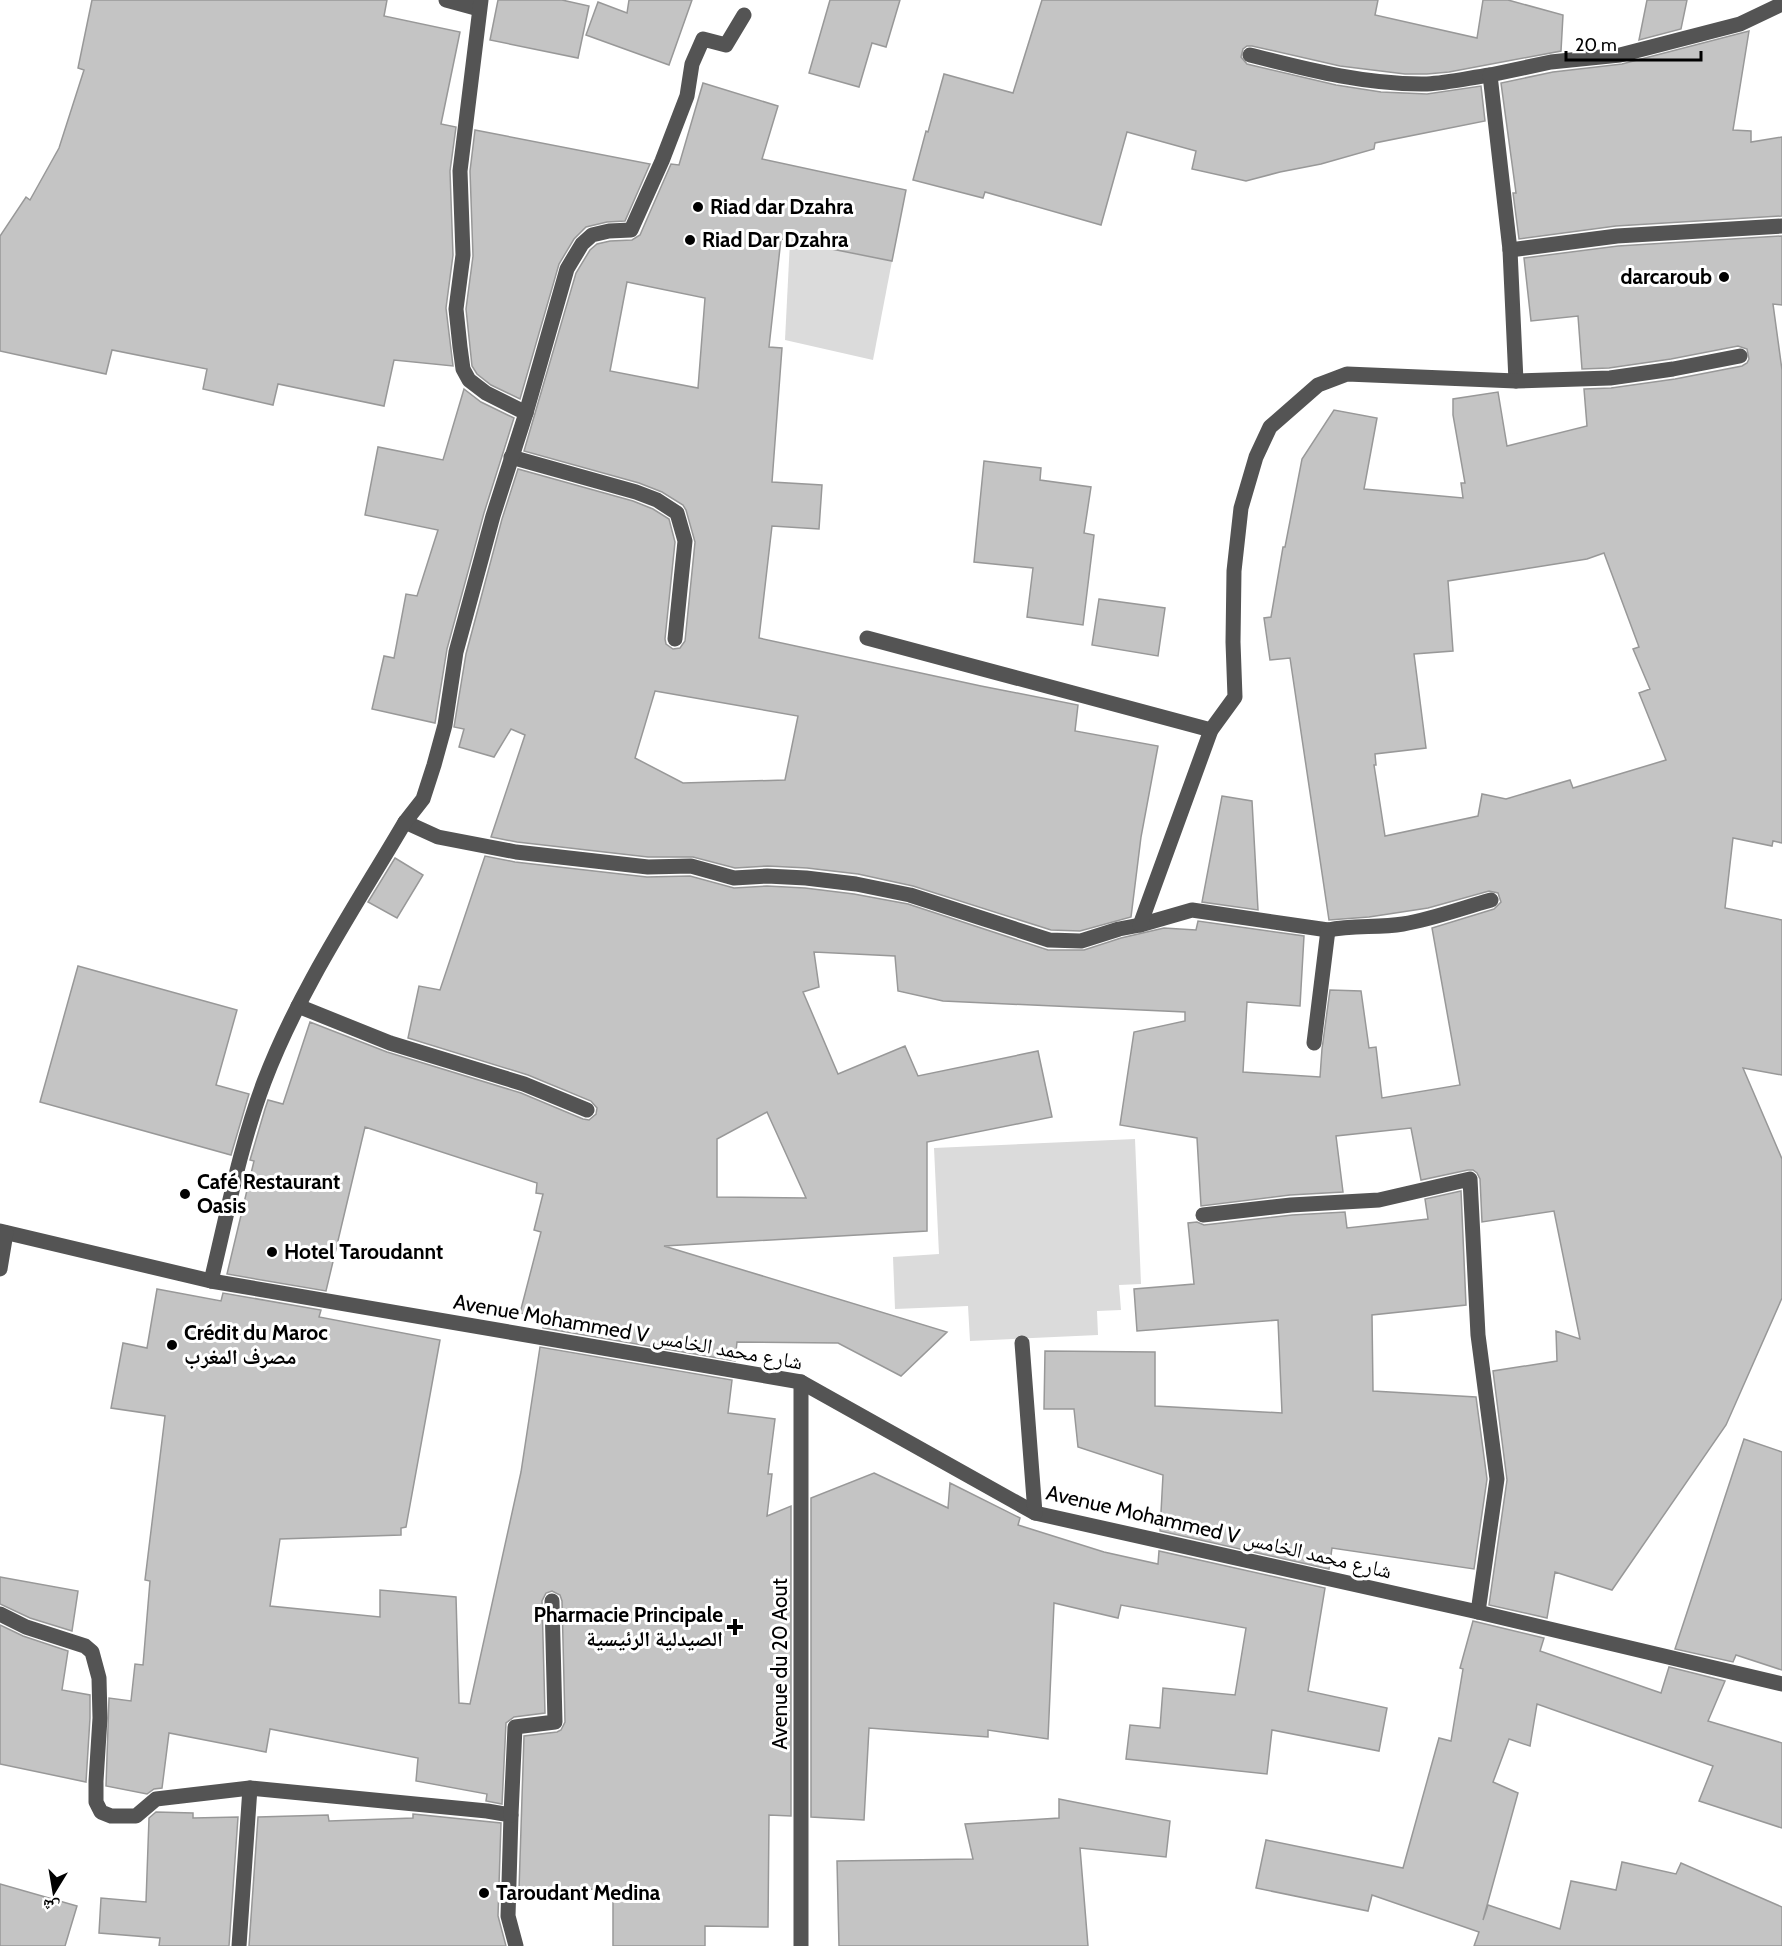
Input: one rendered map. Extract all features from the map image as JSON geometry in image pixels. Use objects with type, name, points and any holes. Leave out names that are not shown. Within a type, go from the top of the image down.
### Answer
[{"type":"street","points":[[446,0],[480,4],[460,171],[463,255],[456,309],[463,369],[469,380],[486,393],[526,413]]},
{"type":"street","points":[[1250,54],[1325,74],[1381,83],[1429,84],[1490,75],[1551,62],[1620,55],[1740,24],[1782,4]]},
{"type":"street","points":[[211,1281],[233,1189],[264,1083],[298,1006],[405,822],[423,799],[445,725],[456,652],[493,516],[526,413],[567,269],[582,244],[592,235],[609,231],[631,230],[663,161],[687,96],[692,64],[703,39],[726,45],[744,15]]},
{"type":"street","points":[[1490,75],[1510,250],[1516,381]]},
{"type":"street","points":[[1510,250],[1617,236],[1782,226]]},
{"type":"street","points":[[1140,925],[1211,730],[1235,697],[1234,572],[1241,508],[1256,457],[1270,427],[1318,385],[1347,374],[1516,381],[1610,378],[1740,356]]},
{"type":"street","points":[[511,457],[636,492],[657,500],[677,513],[685,541],[675,639]]},
{"type":"street","points":[[867,638],[1211,730]]},
{"type":"street","points":[[405,822],[438,837],[516,852],[648,867],[691,866],[735,878],[777,876],[856,884],[910,895],[1049,940],[1081,941],[1192,910],[1328,930],[1347,926],[1405,923],[1491,900]]},
{"type":"street","points":[[1314,1044],[1328,930]]},
{"type":"street","points":[[298,1006],[390,1042],[524,1084],[587,1110]]},
{"type":"street","points":[[1203,1215],[1291,1205],[1379,1200],[1470,1179],[1478,1335],[1497,1479],[1478,1612]]},
{"type":"street","points":[[0,1269],[3,1232]]},
{"type":"street","name":"Avenue Mohammed V شارع محمد الخامس","points":[[3,1232],[211,1281],[801,1382],[1035,1513],[1478,1612],[1782,1684]]},
{"type":"street","points":[[1022,1343],[1035,1513]]},
{"type":"street","name":"Avenue du 20 Aout","points":[[801,1382],[801,1946]]},
{"type":"street","points":[[516,1946],[508,1916],[515,1727],[555,1722],[552,1601]]},
{"type":"street","points":[[0,1614],[26,1627],[85,1646],[92,1652],[99,1687],[100,1718],[96,1802],[101,1812],[111,1816],[136,1816],[156,1799],[250,1788],[487,1810],[511,1815]]},
{"type":"street","points":[[239,1946],[250,1788]]},
{"type":"shaded area","points":[[790,241],[892,261],[873,360],[785,340]]},
{"type":"shaded area","points":[[1135,1139],[1141,1284],[1119,1285],[1121,1310],[1097,1311],[1098,1335],[970,1341],[968,1306],[895,1309],[893,1257],[939,1254],[934,1148]]},
{"type":"building","points":[[92,0],[387,0],[384,16],[460,32],[441,124],[456,127],[450,171],[453,255],[446,308],[453,366],[394,360],[384,406],[278,384],[273,405],[203,389],[207,369],[112,350],[106,374],[0,351],[0,236],[26,197],[30,200],[59,148],[84,70],[78,68]]},
{"type":"building","points":[[498,0],[562,0],[589,6],[578,58],[490,40]]},
{"type":"building","points":[[629,0],[692,0],[669,65],[586,35],[598,2],[627,13]]},
{"type":"building","points":[[830,0],[900,0],[886,47],[872,43],[859,87],[809,73]]},
{"type":"building","points":[[1042,0],[1378,0],[1375,15],[1477,38],[1483,0],[1508,0],[1563,15],[1561,51],[1449,72],[1405,74],[1340,66],[1247,46],[1243,49],[1241,57],[1247,64],[1336,85],[1381,92],[1427,94],[1481,86],[1485,121],[1375,143],[1374,149],[1246,181],[1192,169],[1196,151],[1127,132],[1101,225],[985,192],[983,198],[913,180],[944,74],[1013,93]]},
{"type":"building","points":[[1647,0],[1687,0],[1681,29],[1639,40]]},
{"type":"building","points":[[1749,31],[1733,130],[1751,131],[1751,142],[1782,137],[1782,216],[1616,226],[1519,239],[1513,193],[1516,193],[1501,83],[1553,72],[1622,64]]},
{"type":"building","points":[[703,83],[778,106],[762,159],[906,190],[892,261],[781,239],[769,347],[782,348],[772,482],[822,485],[819,529],[772,526],[759,638],[1078,705],[1075,731],[1158,746],[1141,837],[1131,917],[1080,931],[1051,930],[913,886],[858,874],[768,866],[735,868],[693,857],[648,857],[491,837],[525,735],[511,729],[494,757],[459,747],[464,729],[454,727],[466,654],[502,519],[518,469],[633,501],[669,519],[675,542],[665,639],[666,644],[673,649],[680,648],[685,641],[695,542],[683,505],[662,492],[639,483],[524,451],[576,273],[590,250],[597,244],[632,240],[640,235],[671,164],[679,165]],"holes":[[[627,282],[705,298],[698,388],[610,371]],[[655,691],[798,716],[785,780],[683,783],[635,758]]]},
{"type":"building","points":[[475,130],[650,164],[625,221],[586,227],[574,239],[559,264],[520,399],[491,385],[477,374],[472,366],[466,309],[473,256],[470,171]]},
{"type":"building","points":[[1782,236],[1782,305],[1773,304],[1782,370],[1782,843],[1773,841],[1772,846],[1733,838],[1725,908],[1782,920],[1782,1075],[1743,1068],[1782,1159],[1782,1298],[1726,1425],[1612,1590],[1555,1572],[1547,1618],[1489,1605],[1507,1480],[1493,1371],[1557,1361],[1556,1331],[1580,1339],[1554,1211],[1482,1222],[1480,1179],[1477,1173],[1468,1170],[1421,1180],[1411,1128],[1336,1136],[1343,1192],[1290,1195],[1201,1206],[1197,1138],[1120,1125],[1134,1032],[1185,1021],[1185,1012],[943,1001],[898,991],[895,956],[814,952],[819,987],[803,992],[838,1074],[905,1046],[918,1076],[1038,1051],[1052,1117],[927,1142],[927,1231],[664,1246],[947,1332],[901,1376],[838,1343],[737,1342],[735,1361],[543,1328],[544,1318],[520,1313],[541,1232],[534,1230],[543,1194],[536,1193],[537,1183],[365,1127],[326,1291],[227,1274],[254,1161],[250,1160],[265,1109],[268,1100],[283,1104],[310,1022],[387,1052],[521,1093],[583,1119],[589,1120],[596,1114],[597,1108],[591,1101],[528,1075],[408,1038],[419,986],[440,990],[485,856],[515,862],[647,877],[690,876],[734,888],[767,886],[854,894],[908,904],[1048,950],[1084,950],[1164,928],[1196,930],[1198,921],[1304,936],[1300,1006],[1247,1002],[1243,1072],[1320,1077],[1330,990],[1361,991],[1369,1048],[1376,1047],[1382,1098],[1460,1085],[1432,928],[1494,909],[1501,902],[1498,893],[1489,891],[1428,908],[1369,917],[1329,920],[1290,658],[1270,660],[1264,618],[1271,617],[1302,459],[1334,410],[1377,418],[1364,489],[1463,498],[1461,483],[1465,483],[1453,415],[1453,399],[1498,392],[1507,446],[1587,426],[1584,389],[1611,388],[1675,379],[1742,366],[1747,363],[1749,359],[1747,349],[1738,346],[1671,359],[1609,368],[1582,369],[1578,316],[1531,321],[1524,258],[1618,246]],"holes":[[[1604,553],[1639,647],[1633,649],[1650,689],[1639,693],[1666,760],[1573,788],[1570,780],[1506,799],[1482,794],[1478,816],[1385,836],[1374,765],[1376,765],[1375,754],[1426,748],[1414,654],[1453,651],[1448,581],[1587,559]],[[767,1112],[806,1198],[717,1197],[717,1139]]]},
{"type":"building","points":[[464,389],[481,402],[514,418],[484,513],[447,649],[435,723],[372,709],[384,656],[394,658],[406,594],[417,596],[438,530],[365,515],[378,447],[443,460]]},
{"type":"building","points":[[984,461],[1041,468],[1040,480],[1091,487],[1084,533],[1094,535],[1083,625],[1027,617],[1033,568],[974,562]]},
{"type":"building","points":[[1099,599],[1165,608],[1158,656],[1092,645]]},
{"type":"building","points":[[1222,796],[1252,801],[1258,910],[1202,902]]},
{"type":"building","points":[[395,858],[423,875],[397,918],[368,902]]},
{"type":"building","points":[[78,966],[237,1010],[216,1085],[249,1094],[231,1155],[40,1102]]},
{"type":"building","points":[[1461,1191],[1466,1305],[1372,1315],[1373,1391],[1476,1397],[1487,1479],[1474,1569],[1332,1548],[1329,1569],[1160,1531],[1163,1475],[1078,1447],[1074,1409],[1044,1409],[1045,1351],[1155,1352],[1155,1406],[1282,1413],[1278,1320],[1137,1331],[1134,1289],[1194,1284],[1188,1223],[1197,1222],[1204,1225],[1292,1215],[1345,1212],[1347,1228],[1428,1219],[1425,1199]]},
{"type":"building","points":[[157,1289],[221,1301],[223,1293],[321,1310],[319,1317],[440,1340],[406,1527],[401,1528],[401,1535],[280,1539],[270,1606],[380,1617],[380,1590],[456,1597],[459,1703],[470,1704],[521,1472],[540,1347],[732,1380],[728,1413],[775,1419],[768,1474],[772,1474],[767,1516],[791,1506],[791,1816],[769,1815],[768,1927],[705,1926],[705,1946],[613,1946],[613,1889],[519,1890],[524,1736],[557,1732],[561,1730],[565,1722],[562,1601],[560,1595],[552,1591],[546,1593],[542,1601],[545,1713],[514,1717],[506,1723],[502,1804],[486,1801],[487,1794],[416,1781],[418,1758],[270,1729],[266,1752],[169,1733],[162,1788],[154,1789],[147,1794],[106,1786],[109,1698],[131,1701],[135,1664],[143,1665],[150,1581],[145,1580],[165,1416],[111,1408],[123,1343],[147,1348]]},
{"type":"building","points":[[1744,1439],[1782,1452],[1782,1670],[1736,1655],[1733,1662],[1675,1649]]},
{"type":"building","points":[[874,1473],[948,1508],[950,1483],[1020,1518],[1018,1525],[1104,1552],[1158,1564],[1159,1551],[1325,1588],[1308,1691],[1387,1708],[1379,1751],[1272,1730],[1267,1774],[1126,1759],[1130,1725],[1160,1728],[1163,1688],[1235,1695],[1246,1628],[1121,1605],[1118,1618],[1054,1603],[1048,1739],[988,1730],[988,1737],[869,1728],[864,1820],[811,1817],[811,1498]]},
{"type":"building","points":[[0,1577],[78,1591],[72,1631],[30,1618],[0,1604]]},
{"type":"building","points":[[1473,1621],[1544,1638],[1540,1651],[1661,1693],[1669,1667],[1725,1681],[1708,1721],[1782,1743],[1782,1828],[1699,1801],[1713,1766],[1537,1704],[1530,1746],[1509,1739],[1493,1782],[1518,1793],[1483,1920],[1488,1905],[1560,1929],[1571,1881],[1616,1890],[1622,1862],[1676,1874],[1681,1863],[1782,1907],[1782,1946],[1474,1946],[1479,1932],[1372,1895],[1368,1911],[1256,1888],[1266,1840],[1403,1868],[1439,1738],[1451,1741],[1463,1669],[1460,1668]]},
{"type":"building","points":[[0,1625],[23,1636],[68,1651],[62,1690],[90,1695],[86,1782],[0,1764]]},
{"type":"building","points":[[1059,1799],[1170,1821],[1166,1857],[1080,1848],[1088,1946],[839,1946],[837,1861],[973,1859],[965,1824],[1059,1818]]},
{"type":"building","points":[[156,1812],[193,1813],[193,1818],[238,1817],[229,1946],[159,1946],[160,1938],[99,1933],[101,1898],[146,1902],[149,1818]]},
{"type":"building","points":[[413,1814],[501,1823],[498,1916],[506,1946],[249,1946],[258,1817],[328,1815],[329,1821],[413,1818]]},
{"type":"building","points":[[0,1884],[77,1906],[65,1946],[0,1946]]},
{"type":"place","name":"Riad dar Dzahra","points":[[698,207]]},
{"type":"place","name":"Riad Dar Dzahra","points":[[690,240]]},
{"type":"place","name":"darcaroub","points":[[1724,277]]},
{"type":"place","name":"Café Restaurant Oasis","points":[[185,1194]]},
{"type":"place","name":"Hotel Taroudannt","points":[[272,1252]]},
{"type":"place","name":"Crédit du Maroc مصرف المغرب","points":[[172,1345]]},
{"type":"place","name":"Pharmacie Principale الصيدلية الرئيسية","points":[[735,1627]]},
{"type":"place","name":"Taroudant Medina","points":[[484,1893]]}]
